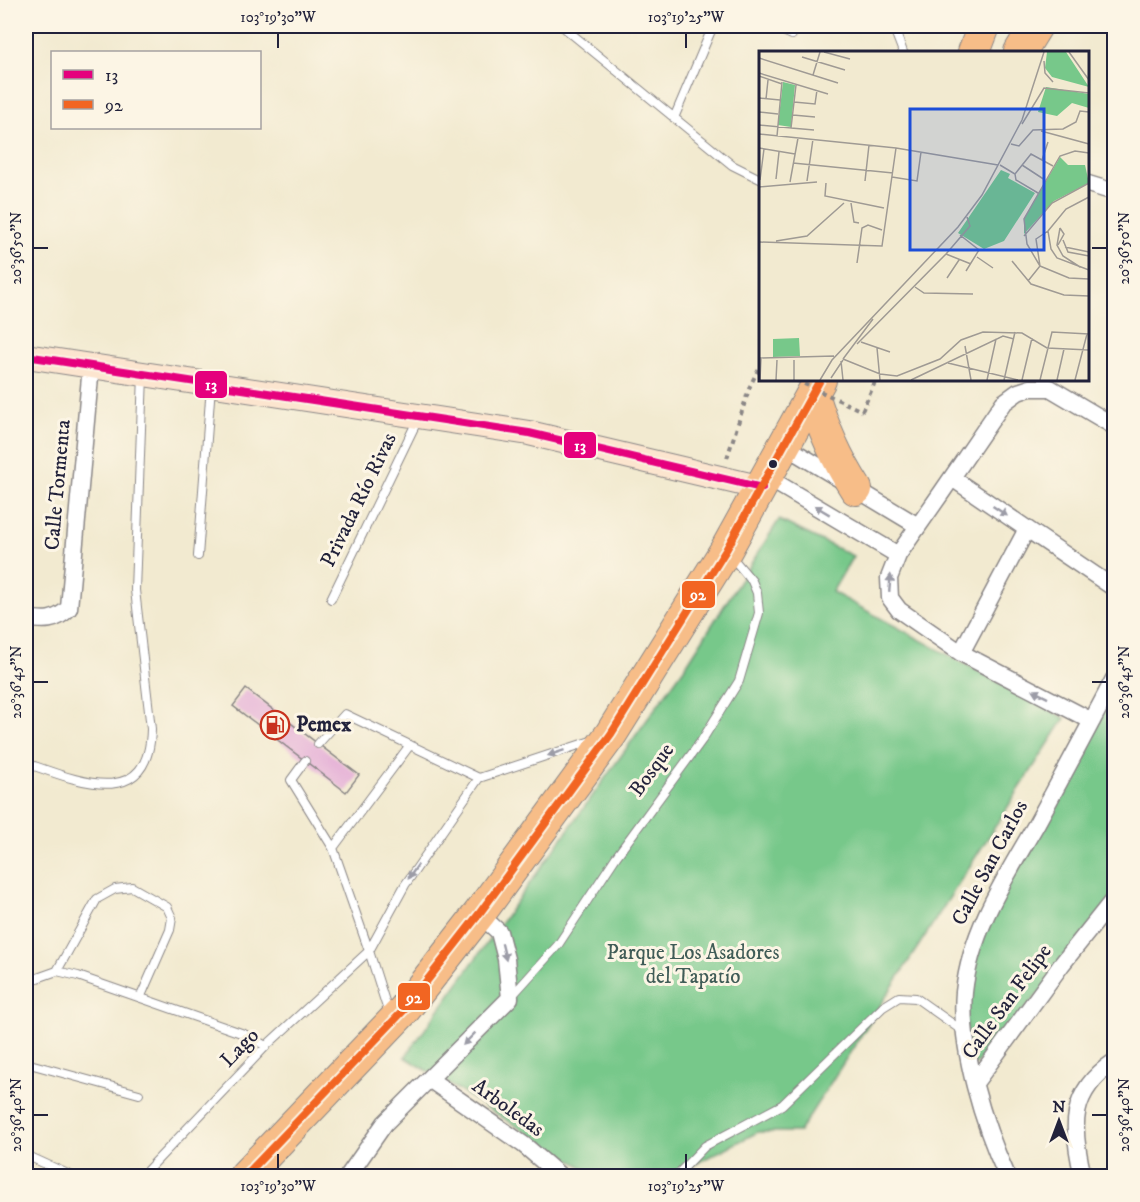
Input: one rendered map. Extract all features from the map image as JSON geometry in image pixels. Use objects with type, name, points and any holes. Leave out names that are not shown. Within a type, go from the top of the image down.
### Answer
[{"type":"highway","points":[[974,51],[984,26]]},
{"type":"highway","points":[[1021,51],[1036,26]]},
{"type":"highway","points":[[245,1176],[392,1022],[479,914],[611,734],[765,483],[785,446],[810,384]]},
{"type":"highway","points":[[810,384],[823,428],[837,460],[856,489]]},
{"type":"street","points":[[1089,183],[1114,183]]},
{"type":"street","points":[[1089,183],[1114,192]]},
{"type":"street","points":[[26,356],[529,433],[721,477],[765,483],[898,555]]},
{"type":"street","name":"Calle Tormenta","points":[[26,618],[45,621],[61,617],[69,608],[91,366]]},
{"type":"street","points":[[1092,721],[961,653],[899,610],[888,590],[889,578],[898,555],[1003,403],[1018,392],[1030,388],[1050,388],[1114,426]]},
{"type":"street","points":[[785,446],[918,526]]},
{"type":"street","points":[[952,478],[1114,588]]},
{"type":"street","points":[[961,653],[1027,529]]},
{"type":"street","name":"Calle San Carlos","points":[[975,1083],[964,1032],[964,993],[974,942],[997,892],[1114,679]]},
{"type":"street","name":"Calle San Felipe","points":[[1007,1176],[975,1083],[1062,964],[1114,899]]},
{"type":"street","points":[[479,914],[499,932],[506,959],[510,998]]},
{"type":"street","name":"Bosque","points":[[348,1176],[385,1123],[510,998]]},
{"type":"street","points":[[1083,1176],[1075,1144],[1077,1113],[1086,1086],[1114,1062]]},
{"type":"street","name":"Arboledas","points":[[429,1079],[524,1145],[560,1176]]},
{"type":"lane","points":[[562,26],[732,165],[759,178]]},
{"type":"lane","points":[[674,118],[713,26]]},
{"type":"lane","points":[[772,26],[792,35]]},
{"type":"lane","points":[[893,26],[903,51]]},
{"type":"lane","points":[[26,763],[78,781],[110,785],[137,773],[150,747],[151,729],[135,590],[143,374]]},
{"type":"lane","points":[[198,556],[211,385]]},
{"type":"lane","name":"Privada Río Rivas","points":[[331,599],[419,416]]},
{"type":"lane","name":"Bosque","points":[[510,998],[558,945],[616,857],[702,740],[739,681],[759,613],[757,593],[752,581],[726,550]]},
{"type":"lane","points":[[318,744],[345,714],[479,778],[611,734]]},
{"type":"lane","points":[[333,848],[410,745]]},
{"type":"lane","points":[[305,761],[291,780],[333,848],[392,1022]]},
{"type":"lane","name":"Lago","points":[[142,1176],[266,1046],[369,951],[405,885],[479,778]]},
{"type":"lane","points":[[57,971],[97,899],[115,888],[132,887],[166,907],[172,918],[170,930],[141,996]]},
{"type":"lane","points":[[26,982],[57,971],[141,996],[244,1034],[266,1046]]},
{"type":"lane","points":[[676,1176],[705,1146],[782,1105],[883,1007],[899,997],[916,998],[964,1032]]},
{"type":"lane","points":[[26,1063],[139,1094]]},
{"type":"lane","points":[[26,1155],[72,1176]]},
{"type":"path","points":[[721,477],[750,386],[759,368]]},
{"type":"path","points":[[810,384],[862,411],[876,381]]},
{"type":"green space","name":"Parque Los Asadores del Tapatío","points":[[779,520],[853,556],[832,592],[1065,718],[799,1132],[758,1132],[671,1176],[597,1176],[405,1057],[687,664]]},
{"type":"green space","points":[[1114,679],[1114,910],[972,1068],[964,1009],[974,942]]},
{"type":"building","name":"Pemex","points":[[246,689],[359,775],[346,792],[233,706]]},
{"type":"transit line","name":"13","points":[[26,356],[529,433],[762,488]]},
{"type":"transit line","name":"92","points":[[245,1176],[404,1010],[479,914],[611,734],[726,550],[819,381]]},
{"type":"place","name":"Pemex","points":[[275,725]]}]
